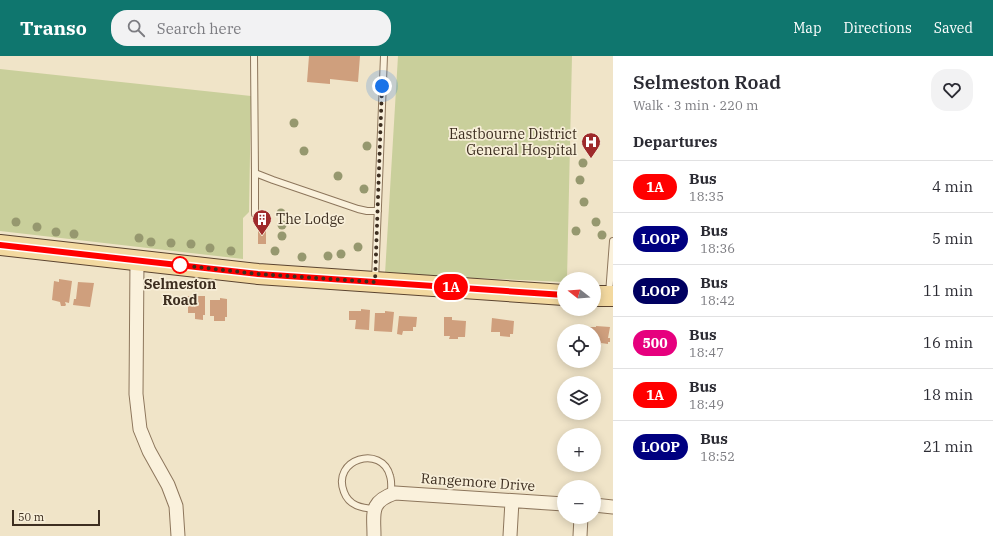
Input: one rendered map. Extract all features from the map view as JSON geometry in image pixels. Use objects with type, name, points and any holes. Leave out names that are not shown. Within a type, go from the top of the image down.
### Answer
[{"type":"main road","points":[[0,245],[258,274],[557,295]]},
{"type":"street","points":[[137,260],[136,394],[140,429],[149,451],[168,485],[176,506],[178,536]]},
{"type":"street","name":"Rangemore Drive","points":[[391,495],[395,493],[557,504]]},
{"type":"street","points":[[374,536],[374,509],[378,502],[391,495]]},
{"type":"street","points":[[510,536],[512,501]]},
{"type":"street","points":[[601,506],[613,507]]},
{"type":"street","points":[[580,536],[581,524]]},
{"type":"lane","points":[[254,56],[256,173],[255,214]]},
{"type":"lane","points":[[375,282],[384,56]]},
{"type":"lane","points":[[256,173],[258,175],[367,211],[378,211]]},
{"type":"lane","points":[[605,296],[613,241]]},
{"type":"lane","points":[[374,509],[363,508],[355,505],[345,496],[341,481],[343,473],[348,466],[361,458],[377,460],[386,467],[390,475],[391,495]]},
{"type":"green space","points":[[398,56],[572,56],[567,272],[557,272],[557,282],[385,274]]},
{"type":"green space","points":[[0,69],[251,96],[249,212],[243,218],[243,259],[0,231]]},
{"type":"building","points":[[309,56],[360,56],[358,82],[330,79],[330,84],[307,82]]},
{"type":"building","name":"The Lodge","points":[[258,229],[266,229],[266,244],[258,244]]},
{"type":"building","points":[[59,279],[72,281],[69,303],[65,302],[65,306],[61,306],[60,302],[52,300],[54,281],[59,282]]},
{"type":"building","points":[[78,282],[94,283],[90,307],[73,305],[74,299],[76,299]]},
{"type":"building","points":[[186,296],[205,296],[205,315],[203,315],[203,320],[195,319],[195,313],[188,313]]},
{"type":"building","points":[[220,298],[227,299],[227,317],[225,317],[225,321],[214,321],[214,316],[210,316],[210,300],[220,300]]},
{"type":"building","points":[[361,309],[370,310],[369,330],[355,329],[356,320],[349,320],[349,311],[361,311]]},
{"type":"building","points":[[385,311],[394,312],[392,332],[374,331],[375,313],[385,313]]},
{"type":"building","points":[[399,316],[417,317],[416,327],[413,327],[413,331],[403,331],[402,335],[397,334]]},
{"type":"building","points":[[444,317],[452,317],[452,320],[466,321],[465,337],[449,339],[450,336],[444,336]]},
{"type":"building","points":[[492,318],[514,321],[513,334],[510,334],[510,337],[500,336],[500,332],[491,332]]},
{"type":"building","points":[[601,326],[610,327],[608,338],[610,338],[610,342],[608,342],[608,344],[601,343]]},
{"type":"bus line","name":"1A","points":[[0,245],[258,274],[557,295]]},
{"type":"place","name":"Eastbourne District General Hospital","points":[[591,159]]},
{"type":"place","name":"The Lodge","points":[[262,236]]},
{"type":"place","name":"Selmeston Road","points":[[180,265]]},
{"type":"route","points":[[180,265],[258,274],[375,282],[382,86]]}]
